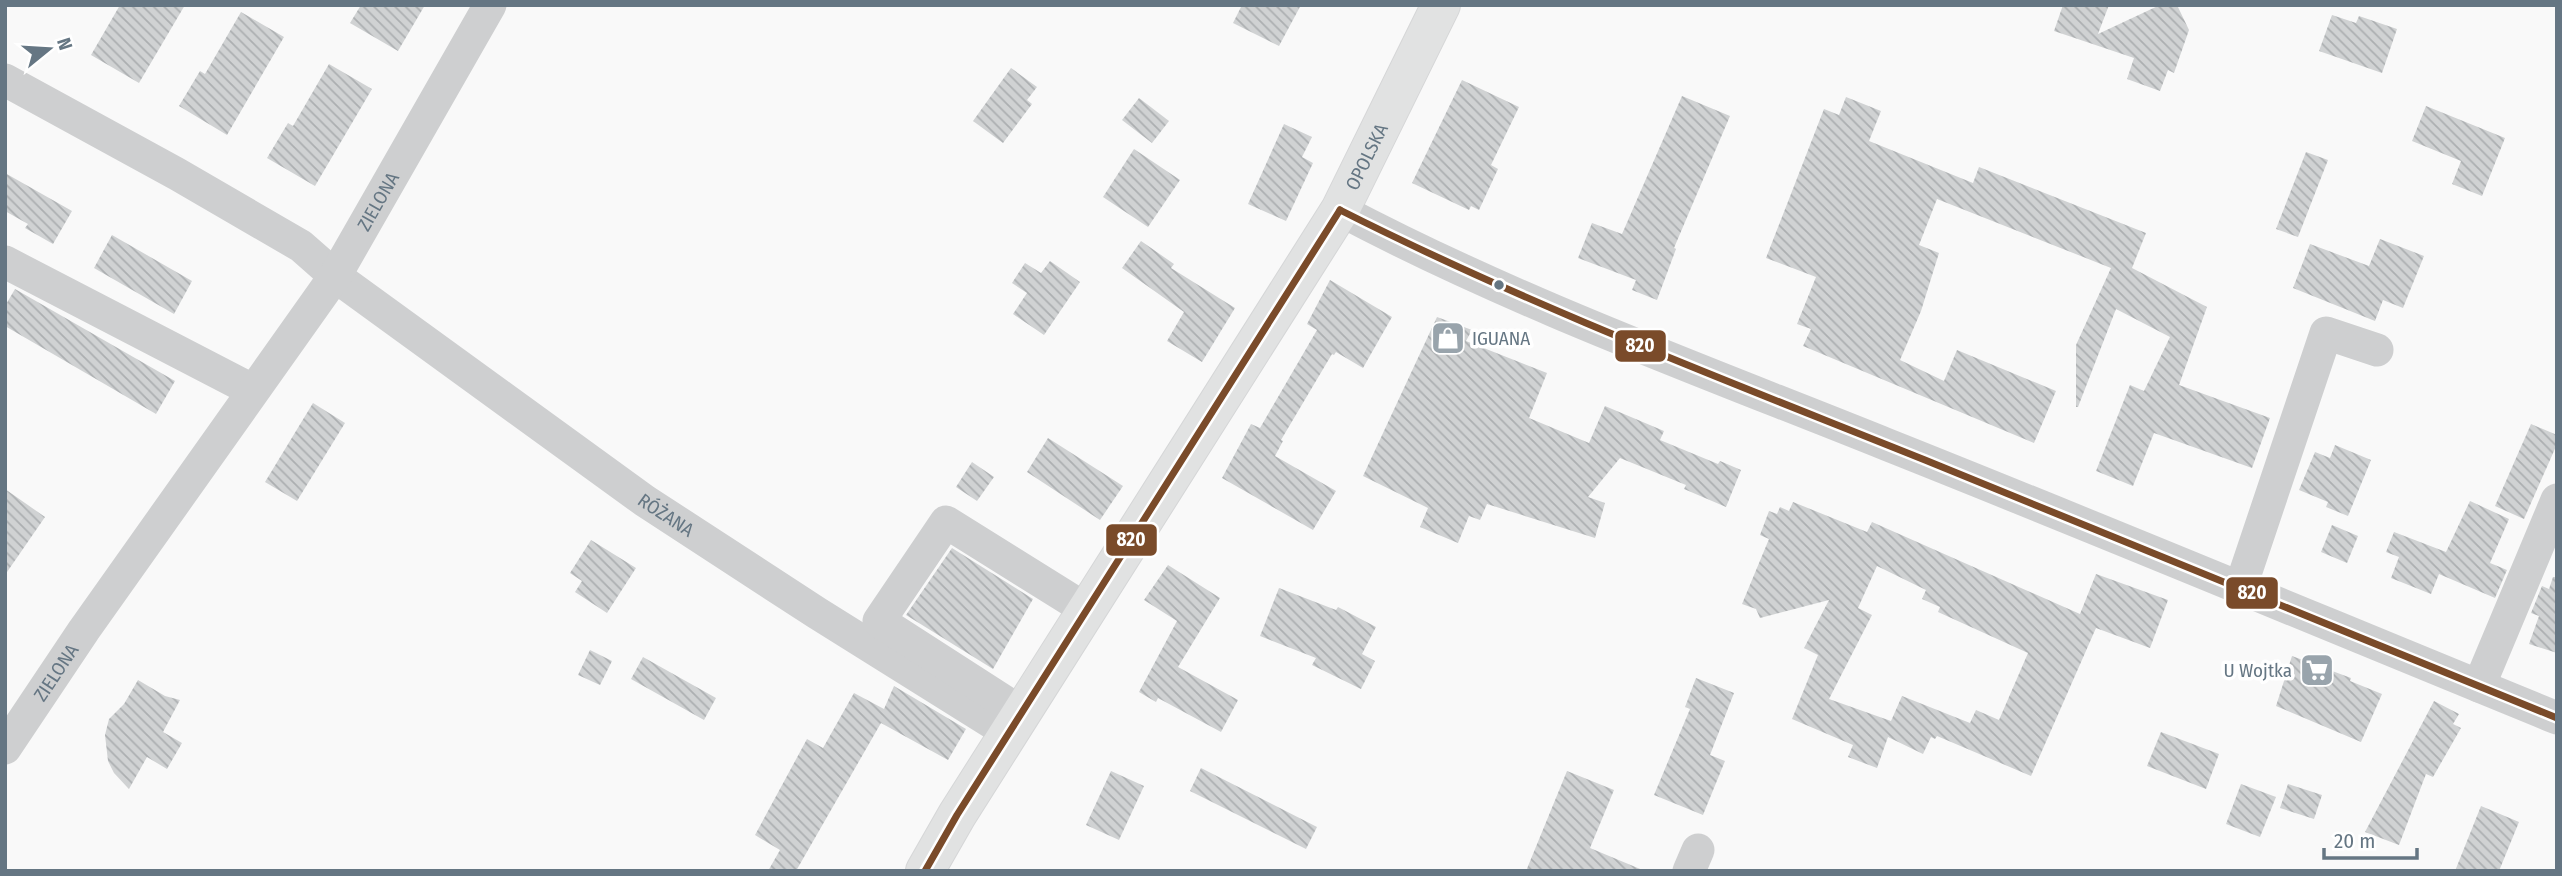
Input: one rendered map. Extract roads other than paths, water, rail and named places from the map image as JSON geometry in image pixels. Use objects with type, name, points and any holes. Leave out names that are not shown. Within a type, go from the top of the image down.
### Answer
[{"type":"main road","name":"OPOLSKA","points":[[925,871],[1015,723],[1340,210],[1441,5]]},
{"type":"street","name":"ZIELONA","points":[[5,748],[252,390],[335,276],[490,5]]},
{"type":"street","name":"RÓŻANA","points":[[5,80],[177,174],[300,246],[335,276],[645,501],[817,613],[1015,723]]},
{"type":"street","points":[[1340,210],[1381,232],[1590,326],[2241,586],[2557,718]]},
{"type":"street","points":[[5,262],[252,390]]},
{"type":"street","points":[[2241,586],[2326,333],[2377,351]]},
{"type":"street","points":[[2479,686],[2557,500]]},
{"type":"street","points":[[1015,723],[879,621],[946,522],[1087,610]]},
{"type":"place","name":"IGUANA","points":[[1448,338]]},
{"type":"place","name":"U Wojtka","points":[[2317,670]]}]
